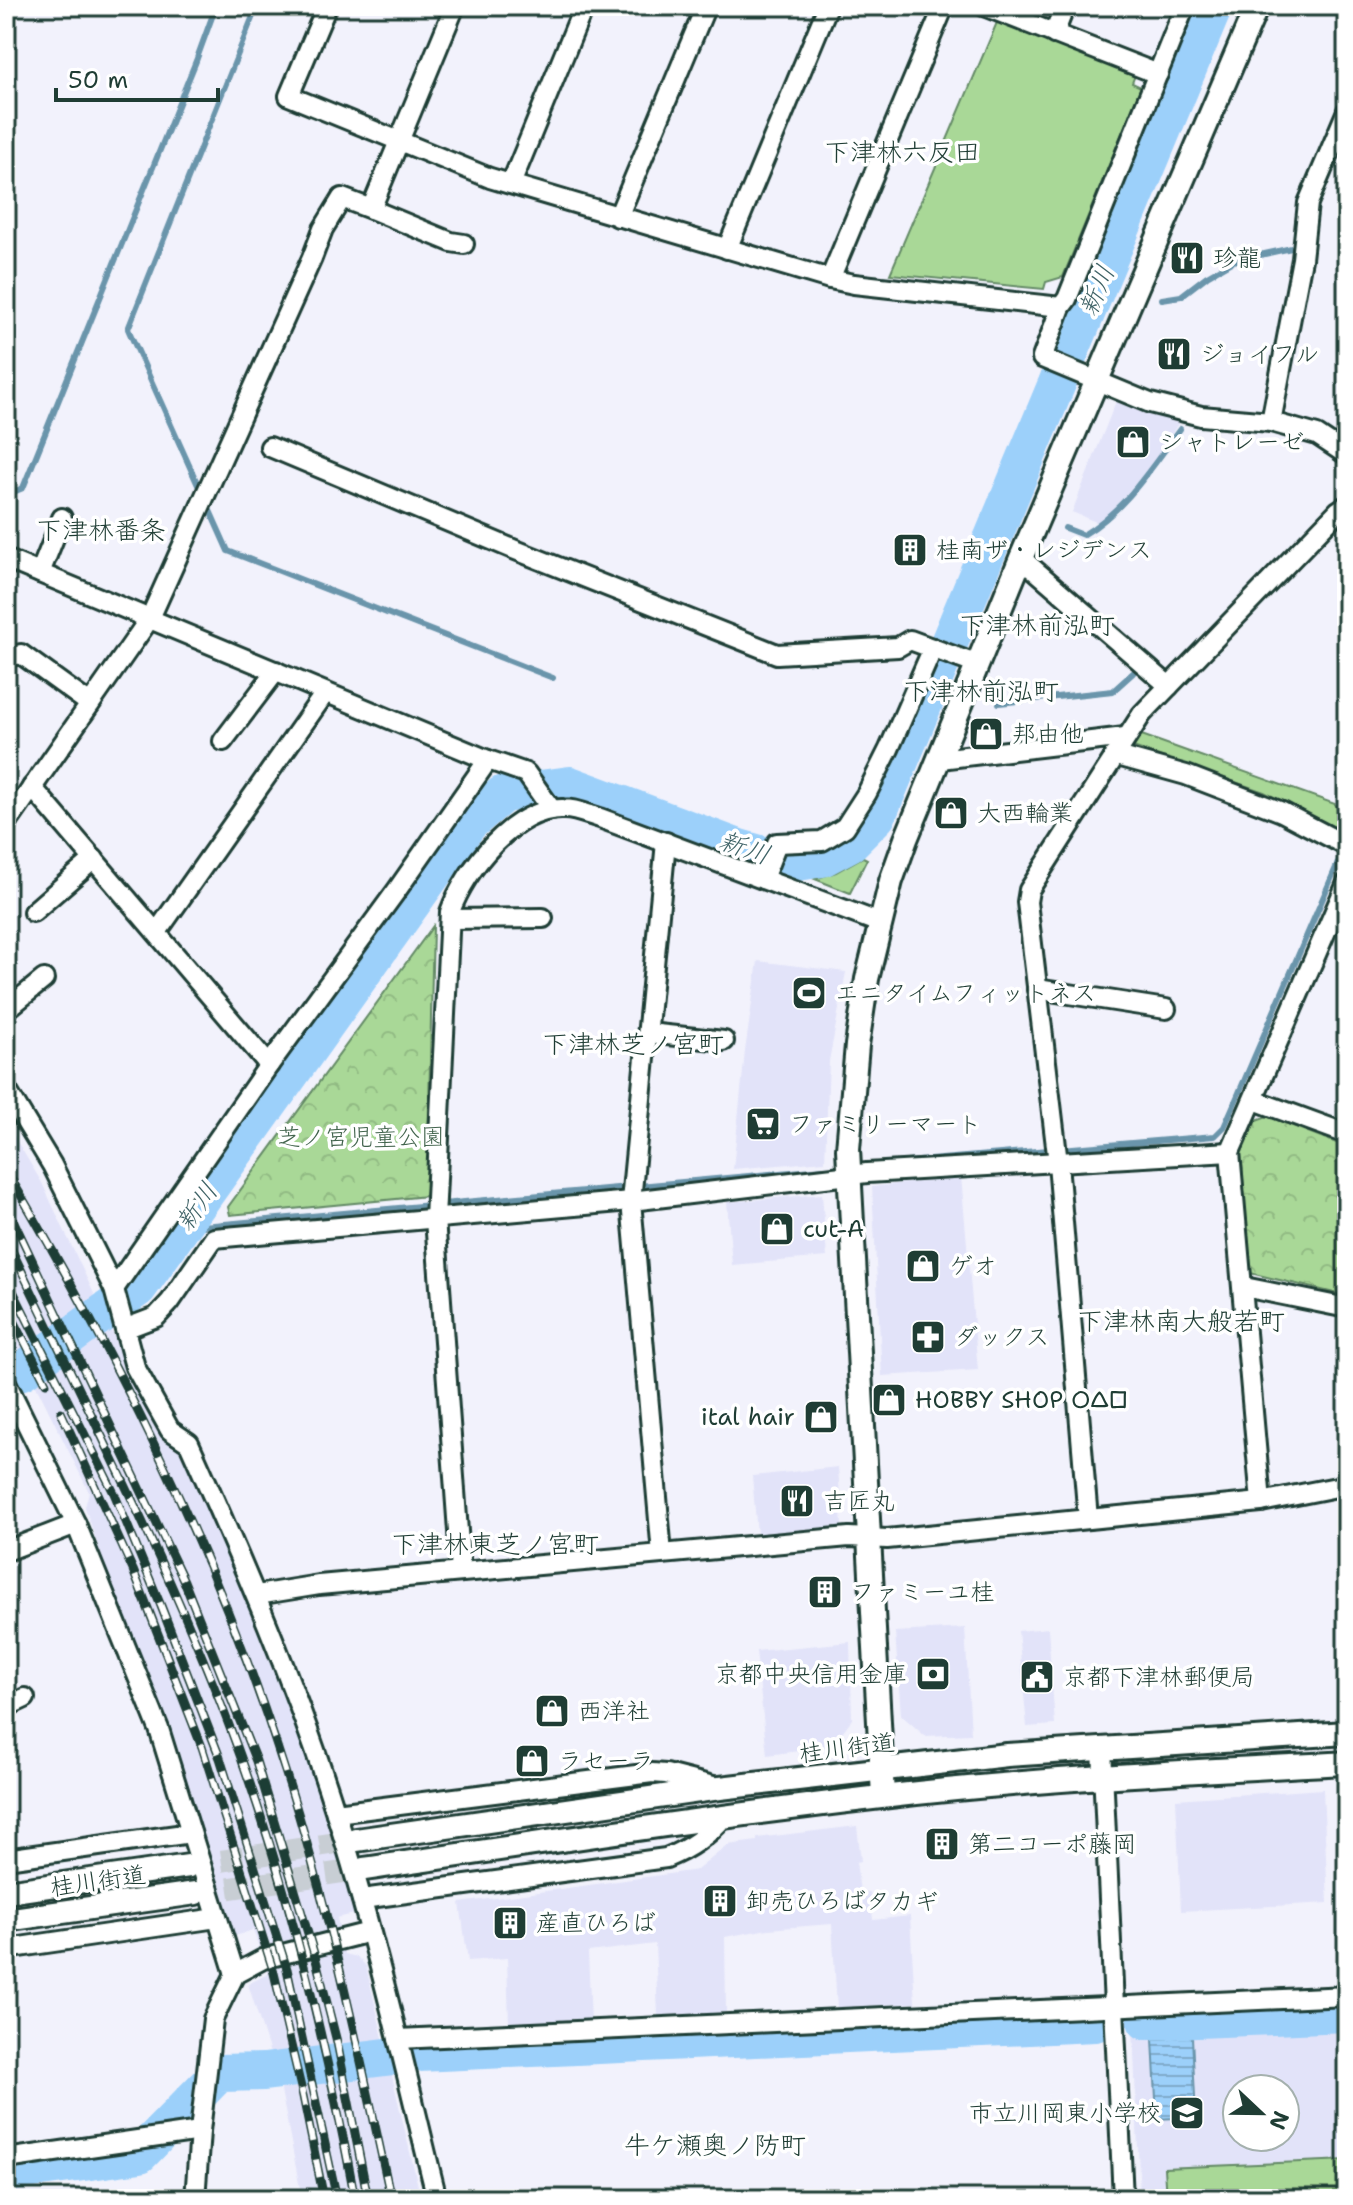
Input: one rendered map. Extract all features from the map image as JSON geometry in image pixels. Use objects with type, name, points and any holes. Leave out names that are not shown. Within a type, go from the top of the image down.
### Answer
[{"type":"street","points":[[327,6],[289,96],[490,178],[830,279],[1061,307]]},
{"type":"street","points":[[371,209],[455,6]]},
{"type":"street","points":[[511,184],[584,6]]},
{"type":"street","points":[[618,217],[706,6]]},
{"type":"street","points":[[727,249],[828,6]]},
{"type":"street","points":[[830,279],[944,6]]},
{"type":"street","points":[[984,6],[1158,74]]},
{"type":"street","points":[[1054,34],[1065,6]]},
{"type":"street","points":[[1185,6],[1042,358],[1150,403],[1201,416],[1271,422],[1317,435],[1347,455]]},
{"type":"street","points":[[883,1796],[848,1174],[857,1045],[867,979],[880,923],[906,839],[1021,558],[1087,377],[1257,6]]},
{"type":"street","points":[[1271,422],[1302,259],[1308,203],[1347,111]]},
{"type":"street","points":[[6,825],[150,618],[323,229],[342,198],[451,242],[464,244]]},
{"type":"street","points":[[270,447],[513,549],[777,654],[898,647],[910,640],[978,665]]},
{"type":"street","points":[[1088,1519],[1057,1152],[1027,902],[1029,890],[1142,714],[1347,505]]},
{"type":"street","points":[[40,573],[62,518]]},
{"type":"street","points":[[1021,558],[1169,686]]},
{"type":"street","points":[[6,559],[325,693],[526,773],[552,810]]},
{"type":"street","points":[[763,879],[777,843],[822,841],[845,827],[867,793],[889,749],[933,648]]},
{"type":"street","points":[[6,657],[21,654],[90,704]]},
{"type":"street","points":[[223,741],[276,671]]},
{"type":"street","points":[[157,932],[325,693]]},
{"type":"street","points":[[940,759],[1125,737]]},
{"type":"street","points":[[1114,755],[1186,775],[1345,839]]},
{"type":"street","points":[[114,1289],[269,1065],[488,760]]},
{"type":"street","points":[[32,787],[269,1065]]},
{"type":"street","points":[[461,1572],[435,1219],[450,919],[458,891],[488,848],[527,820],[566,808],[609,820],[880,923]]},
{"type":"street","points":[[662,1554],[631,1201],[666,842]]},
{"type":"street","points":[[33,912],[94,859]]},
{"type":"street","points":[[1261,1502],[1230,1152],[1347,883]]},
{"type":"street","points":[[450,919],[543,918]]},
{"type":"street","points":[[6,1010],[44,979]]},
{"type":"street","points":[[1037,989],[1166,1009]]},
{"type":"street","points":[[648,1033],[724,1041]]},
{"type":"street","points":[[6,1089],[52,1165],[114,1289],[127,1328],[135,1367],[170,1430],[189,1443],[257,1595],[336,1813],[362,1899],[437,2199]]},
{"type":"street","points":[[1254,1100],[1347,1134]]},
{"type":"street","points":[[127,1328],[156,1317],[170,1302],[214,1238],[631,1201],[1057,1152],[1230,1152]]},
{"type":"street","points":[[1244,1287],[1347,1308]]},
{"type":"street","points":[[6,1382],[10,1403],[42,1450],[76,1524],[159,1729],[235,1974]]},
{"type":"street","points":[[257,1595],[319,1585],[849,1537],[869,1539],[1261,1502],[1347,1485]]},
{"type":"street","points":[[6,1551],[76,1524]]},
{"type":"street","points":[[6,1707],[25,1698]]},
{"type":"street","name":"桂川街道","points":[[356,1840],[720,1788],[1007,1755],[1347,1733]]},
{"type":"street","points":[[1102,1749],[1123,2199]]},
{"type":"street","points":[[364,1869],[883,1796],[1347,1763]]},
{"type":"street","points":[[336,1813],[652,1773],[720,1788]]},
{"type":"street","points":[[362,1899],[666,1858],[711,1832],[724,1817]]},
{"type":"street","points":[[6,1859],[191,1833]]},
{"type":"street","name":"桂川街道","points":[[6,1892],[189,1866]]},
{"type":"street","name":"桂川街道","points":[[6,1920],[196,1893]]},
{"type":"street","points":[[6,1949],[217,1918]]},
{"type":"street","points":[[195,2199],[213,2019],[235,1974],[263,1959],[370,1932]]},
{"type":"street","points":[[398,2040],[1347,1996]]},
{"type":"street","points":[[6,2159],[200,2130]]},
{"type":"shaded area","name":"シャトレーゼ","points":[[1116,401],[1161,416],[1181,419],[1152,465],[1104,519],[1096,522],[1072,512]]},
{"type":"shaded area","points":[[758,961],[846,972],[829,1061],[825,1161],[733,1169]]},
{"type":"shaded area","points":[[6,1123],[42,1183],[158,1430],[179,1447],[226,1548],[253,1616],[328,1817],[354,1914],[337,1918],[345,1954],[357,1957],[366,1966],[421,2199],[302,2199],[280,2085],[248,1984],[268,1974],[253,1930],[235,1936],[159,1699],[112,1588],[85,1507],[89,1492],[15,1343],[6,1347]]},
{"type":"shaded area","name":"ゲオ","points":[[961,1176],[978,1370],[882,1376],[872,1187]]},
{"type":"shaded area","name":"cut-A","points":[[822,1194],[827,1257],[732,1265],[727,1202]]},
{"type":"shaded area","name":"吉匠丸","points":[[838,1467],[842,1526],[757,1534],[752,1476]]},
{"type":"shaded area","name":"京都中央信用金庫","points":[[965,1628],[971,1734],[925,1736],[901,1715],[895,1632]]},
{"type":"shaded area","points":[[1048,1628],[1055,1725],[1027,1727],[1018,1631]]},
{"type":"shaded area","points":[[850,1642],[852,1719],[831,1747],[767,1755],[756,1651]]},
{"type":"shaded area","points":[[1323,1789],[1328,1903],[1181,1911],[1176,1799]]},
{"type":"shaded area","points":[[857,1826],[861,1861],[856,1862],[860,1892],[870,1892],[873,1920],[910,1916],[915,2003],[837,2008],[832,1924],[768,1929],[725,1937],[726,2013],[658,2016],[655,1944],[588,1952],[591,2022],[509,2026],[507,1958],[468,1961],[460,1903],[697,1870],[728,1845],[757,1841],[757,1838]]},
{"type":"shaded area","name":"市立川岡東小学校","points":[[1347,2019],[1347,2199],[1140,2199],[1133,2028]]},
{"type":"green space","points":[[998,20],[1135,75],[1132,83],[1141,87],[1063,277],[1046,282],[1044,289],[890,274]]},
{"type":"green space","points":[[1136,733],[1335,804],[1344,816],[1340,826],[1336,828],[1264,792],[1130,746]]},
{"type":"green space","points":[[863,857],[867,859],[850,893],[815,879],[836,872]]},
{"type":"green space","name":"芝ノ宮児童公園","points":[[433,926],[427,1196],[230,1215],[228,1207]]},
{"type":"green space","points":[[1267,1116],[1347,1147],[1347,1296],[1250,1273],[1241,1151],[1251,1122]]},
{"type":"green space","points":[[1347,2160],[1347,2199],[1166,2199],[1164,2168]]},
{"type":"water","points":[[1192,2037],[1196,2117],[1157,2119],[1153,2039]]},
{"type":"waterway","points":[[6,495],[23,488],[216,6]]},
{"type":"waterway","points":[[202,494],[128,329],[257,6]]},
{"type":"waterway","name":"新川","points":[[6,1377],[22,1371],[138,1288],[469,823],[503,794],[570,785],[739,848],[792,863],[822,858],[850,843],[877,816],[1214,6]]},
{"type":"waterway","points":[[1162,299],[1181,296],[1233,261],[1296,247]]},
{"type":"waterway","points":[[1065,528],[1083,535],[1112,513],[1125,501],[1180,429]]},
{"type":"waterway","points":[[207,504],[228,551],[553,678]]},
{"type":"waterway","points":[[999,703],[1113,691],[1133,673]]},
{"type":"waterway","points":[[895,1163],[1215,1136],[1224,1127],[1344,849]]},
{"type":"waterway","points":[[181,1228],[824,1169]]},
{"type":"waterway","points":[[1146,2021],[1347,2013]]},
{"type":"waterway","points":[[6,2173],[140,2154],[219,2073],[264,2072],[418,2053],[1095,2023]]},
{"type":"tunnel","points":[[189,1866],[356,1840]]},
{"type":"tunnel","points":[[196,1893],[364,1869]]},
{"type":"railway","points":[[6,1170],[88,1315],[163,1463],[229,1615],[258,1692],[316,1877],[391,2199]]},
{"type":"railway","points":[[6,1205],[184,1581],[256,1761],[316,1960],[337,2042],[368,2199]]},
{"type":"railway","points":[[6,1238],[159,1558],[240,1755],[292,1919],[333,2086],[355,2199]]},
{"type":"railway","points":[[6,1277],[114,1493],[220,1758],[287,1969],[337,2199]]},
{"type":"railway","points":[[6,1305],[46,1383]]},
{"type":"railway","points":[[61,1412],[133,1570],[202,1747],[274,1973],[324,2199]]},
{"type":"place","name":"珍龍","points":[[1187,258]]},
{"type":"place","name":"ジョイフル","points":[[1174,354]]},
{"type":"place","name":"シャトレーゼ","points":[[1133,442]]},
{"type":"place","name":"桂南ザ・レジデンス","points":[[910,550]]},
{"type":"place","name":"邦由他","points":[[986,734]]},
{"type":"place","name":"大西輪業","points":[[951,813]]},
{"type":"place","name":"エニタイムフィットネス","points":[[809,993]]},
{"type":"place","name":"ファミリーマート","points":[[763,1124]]},
{"type":"place","name":"cut-A","points":[[777,1229]]},
{"type":"place","name":"ゲオ","points":[[923,1266]]},
{"type":"place","name":"ダックス","points":[[928,1337]]},
{"type":"place","name":"HOBBY SHOP ○△□","points":[[889,1400]]},
{"type":"place","name":"ital hair","points":[[821,1417]]},
{"type":"place","name":"吉匠丸","points":[[797,1501]]},
{"type":"place","name":"ファミーユ桂","points":[[825,1592]]},
{"type":"place","name":"京都中央信用金庫","points":[[933,1674]]},
{"type":"place","name":"京都下津林郵便局","points":[[1037,1677]]},
{"type":"place","name":"西洋社","points":[[552,1711]]},
{"type":"place","name":"ラセーラ","points":[[532,1761]]},
{"type":"place","name":"第二コーポ藤岡","points":[[942,1844]]},
{"type":"place","name":"卸売ひろばタカギ","points":[[720,1901]]},
{"type":"place","name":"産直ひろば","points":[[510,1923]]},
{"type":"place","name":"市立川岡東小学校","points":[[1187,2113]]},
{"type":"district","name":"下津林六反田","points":[[902,151]]},
{"type":"district","name":"下津林番条","points":[[101,529]]},
{"type":"district","name":"下津林前泓町","points":[[1037,624]]},
{"type":"district","name":"下津林前泓町","points":[[981,690]]},
{"type":"district","name":"下津林芝ノ宮町","points":[[633,1043]]},
{"type":"district","name":"下津林南大般若町","points":[[1181,1320]]},
{"type":"district","name":"下津林東芝ノ宮町","points":[[495,1543]]},
{"type":"district","name":"牛ケ瀬奥ノ防町","points":[[715,2144]]}]
